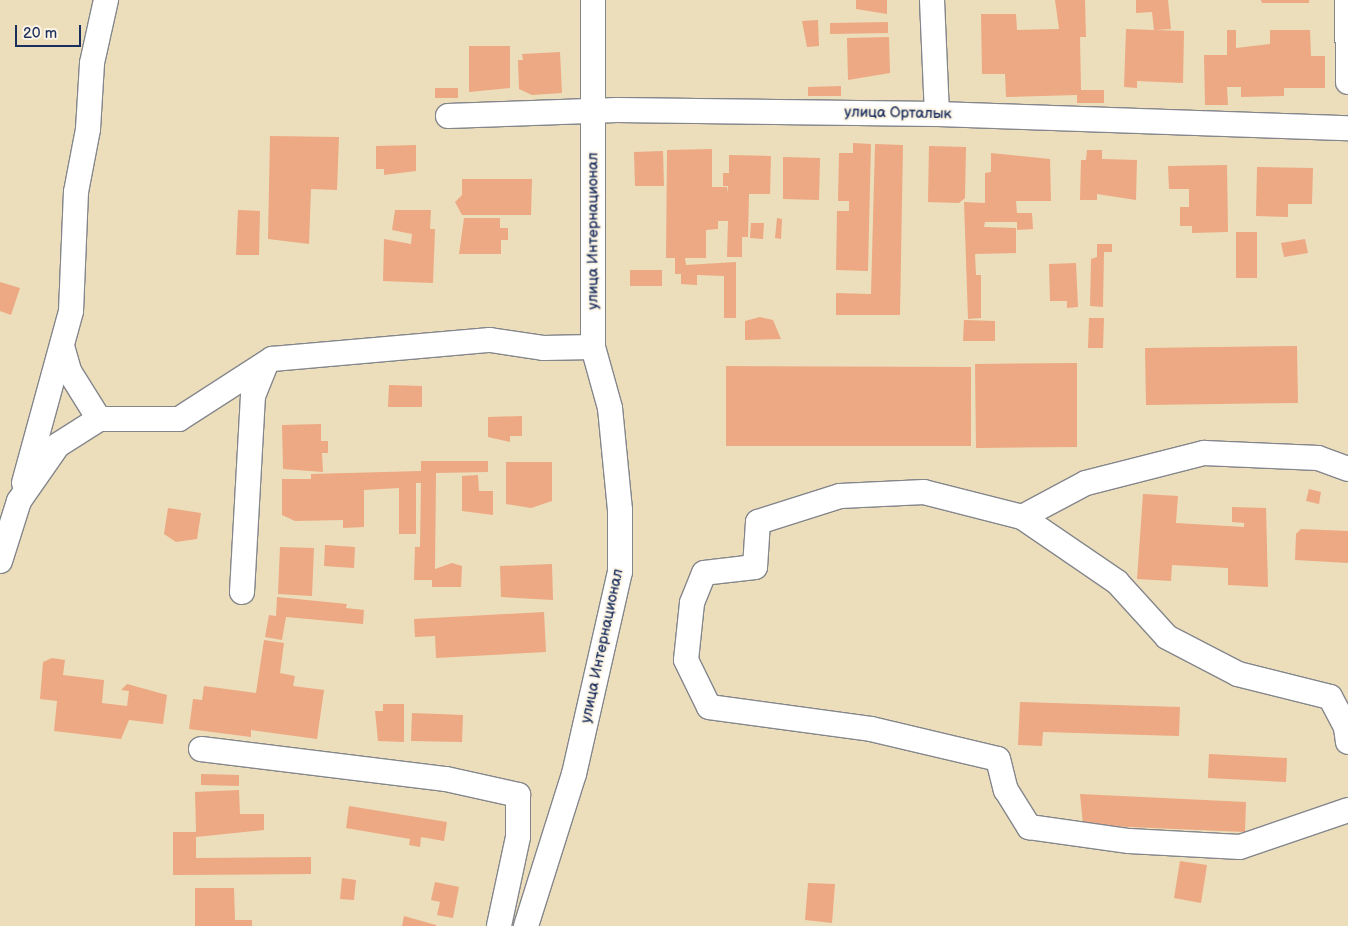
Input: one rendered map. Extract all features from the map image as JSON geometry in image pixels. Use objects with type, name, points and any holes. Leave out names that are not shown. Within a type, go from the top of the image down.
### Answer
[{"type":"street","points":[[0,561],[19,501],[71,311],[76,192],[88,129],[92,63],[106,0]]},
{"type":"street","name":"улица Интернационал","points":[[526,926],[574,774],[620,572],[620,510],[610,408],[593,347],[593,0]]},
{"type":"street","points":[[932,0],[937,114]]},
{"type":"street","points":[[1347,0],[1348,82]]},
{"type":"street","name":"улица Орталык","points":[[448,116],[594,114],[617,110],[937,114],[1348,128]]},
{"type":"street","points":[[19,501],[58,445],[99,419],[179,419],[266,363],[407,344],[472,341],[593,347]]},
{"type":"street","points":[[62,346],[69,371],[99,419]]},
{"type":"street","points":[[242,592],[252,405],[266,363]]},
{"type":"street","points":[[1022,517],[1086,483],[1204,453],[1318,458],[1348,469]]},
{"type":"street","points":[[1348,742],[1346,727],[1330,696],[1238,674],[1167,637],[1117,582],[1022,517],[924,492],[840,496],[758,522],[755,567],[704,573],[692,603],[686,660],[709,707],[871,729],[998,759],[1006,790],[1029,827],[1129,841],[1240,847],[1348,810]]},
{"type":"street","points":[[201,749],[446,779],[518,794],[518,837],[498,926]]},
{"type":"building","points":[[856,0],[887,0],[887,14],[856,9]]},
{"type":"building","points":[[1055,0],[1085,0],[1086,37],[1080,37],[1081,90],[1104,90],[1104,103],[1077,103],[1077,95],[1006,97],[1005,74],[982,74],[981,14],[1016,14],[1017,30],[1059,29]]},
{"type":"building","points":[[1136,0],[1168,0],[1171,29],[1155,30],[1184,31],[1183,83],[1137,81],[1137,88],[1124,87],[1126,29],[1154,30],[1152,12],[1136,13]]},
{"type":"building","points":[[1261,0],[1309,0],[1309,3],[1262,3]]},
{"type":"building","points":[[818,20],[819,46],[807,47],[802,21]]},
{"type":"building","points":[[888,22],[888,33],[830,34],[830,23]]},
{"type":"building","points":[[1227,30],[1236,30],[1236,48],[1270,44],[1270,30],[1310,30],[1311,56],[1325,56],[1325,88],[1284,88],[1284,96],[1241,97],[1241,87],[1227,87],[1228,105],[1205,105],[1204,55],[1227,55]]},
{"type":"building","points":[[889,37],[890,73],[848,80],[847,38]]},
{"type":"building","points":[[469,46],[510,46],[510,88],[469,92]]},
{"type":"building","points":[[560,52],[562,93],[532,95],[519,89],[518,60],[523,60],[522,54]]},
{"type":"building","points":[[841,86],[841,96],[808,96],[808,87]]},
{"type":"building","points":[[435,88],[458,88],[458,98],[435,98]]},
{"type":"building","points":[[270,136],[339,137],[337,190],[311,189],[309,244],[268,239]]},
{"type":"building","points":[[853,143],[871,144],[868,271],[836,270],[837,211],[849,211],[849,201],[838,201],[839,153],[853,153]]},
{"type":"building","points":[[875,144],[903,145],[900,315],[836,315],[836,293],[871,294]]},
{"type":"building","points":[[416,145],[416,171],[384,175],[384,169],[376,169],[376,146]]},
{"type":"building","points":[[929,146],[966,147],[965,198],[959,203],[928,202]]},
{"type":"building","points":[[712,149],[712,187],[727,187],[728,193],[728,186],[723,186],[723,173],[729,173],[729,155],[771,156],[770,194],[749,194],[748,237],[742,237],[742,257],[727,257],[728,221],[718,221],[718,229],[706,230],[706,258],[685,258],[686,265],[736,262],[736,318],[724,318],[724,276],[697,275],[697,285],[681,284],[681,274],[675,274],[675,258],[666,258],[667,150]]},
{"type":"building","points":[[1087,150],[1102,150],[1102,159],[1137,160],[1136,200],[1097,194],[1097,200],[1080,200],[1081,160],[1086,160]]},
{"type":"building","points":[[663,151],[664,186],[635,186],[634,152]]},
{"type":"building","points":[[991,153],[1050,159],[1051,201],[1016,201],[1017,213],[1032,213],[1033,229],[1017,230],[1017,222],[985,222],[984,227],[1016,228],[1016,253],[975,254],[976,275],[981,275],[981,318],[968,319],[964,202],[985,203],[985,173],[991,172]]},
{"type":"building","points":[[783,157],[820,158],[819,200],[783,199]]},
{"type":"building","points":[[1227,165],[1228,232],[1192,233],[1192,226],[1180,226],[1180,207],[1189,207],[1189,189],[1169,189],[1168,166]]},
{"type":"building","points":[[1257,167],[1313,168],[1312,204],[1288,204],[1288,217],[1256,216]]},
{"type":"building","points":[[462,179],[532,179],[531,215],[462,215],[455,202],[462,195]]},
{"type":"building","points":[[238,210],[260,211],[259,255],[236,255]]},
{"type":"building","points":[[395,210],[431,210],[430,229],[435,229],[433,283],[383,281],[384,239],[411,244],[412,234],[392,230]]},
{"type":"building","points":[[464,218],[500,218],[500,228],[508,228],[508,240],[501,240],[501,254],[459,254]]},
{"type":"building","points":[[777,218],[782,219],[781,239],[775,238]]},
{"type":"building","points":[[751,223],[764,223],[763,239],[750,238]]},
{"type":"building","points":[[1236,232],[1257,232],[1257,278],[1236,278]]},
{"type":"building","points":[[1305,239],[1308,253],[1284,257],[1281,243]]},
{"type":"building","points":[[1097,244],[1112,244],[1112,252],[1104,252],[1103,307],[1090,306],[1091,259],[1097,257]]},
{"type":"building","points":[[1076,263],[1078,307],[1067,308],[1067,301],[1050,301],[1049,264]]},
{"type":"building","points":[[630,270],[662,270],[662,286],[630,286]]},
{"type":"building","points":[[0,282],[20,288],[11,315],[0,311]]},
{"type":"building","points":[[760,317],[773,320],[781,339],[745,340],[745,321]]},
{"type":"building","points":[[1089,318],[1104,318],[1103,348],[1088,348]]},
{"type":"building","points":[[964,320],[995,321],[995,341],[963,341]]},
{"type":"building","points":[[1297,346],[1298,403],[1146,405],[1145,348]]},
{"type":"building","points":[[1077,363],[1077,447],[976,448],[975,364]]},
{"type":"building","points":[[726,366],[971,367],[971,446],[726,446]]},
{"type":"building","points":[[389,385],[422,386],[422,407],[388,407]]},
{"type":"building","points":[[522,416],[522,436],[510,436],[510,442],[488,437],[488,417]]},
{"type":"building","points":[[321,424],[321,441],[328,441],[328,453],[322,453],[323,472],[283,469],[282,425]]},
{"type":"building","points":[[421,461],[488,461],[488,472],[436,473],[435,569],[452,563],[462,566],[461,587],[432,587],[432,580],[414,580],[415,547],[420,547],[421,483],[416,483],[416,534],[399,534],[399,488],[364,490],[364,527],[343,528],[343,520],[295,521],[282,515],[282,479],[311,479],[311,474],[421,471]]},
{"type":"building","points":[[506,462],[552,462],[552,501],[531,508],[506,504]]},
{"type":"building","points":[[478,475],[479,491],[493,491],[493,515],[462,511],[462,476]]},
{"type":"building","points":[[1309,489],[1321,492],[1319,504],[1306,501]]},
{"type":"building","points":[[1143,494],[1178,496],[1176,523],[1244,527],[1244,523],[1232,522],[1232,507],[1266,508],[1268,587],[1228,585],[1228,568],[1172,565],[1171,581],[1137,579]]},
{"type":"building","points":[[168,508],[201,513],[197,539],[176,542],[164,534]]},
{"type":"building","points":[[1301,529],[1348,531],[1348,563],[1295,560],[1296,534]]},
{"type":"building","points":[[325,545],[355,547],[354,568],[324,566]]},
{"type":"building","points":[[280,547],[314,548],[312,596],[278,594]]},
{"type":"building","points":[[552,564],[553,600],[501,597],[500,566]]},
{"type":"building","points":[[277,597],[347,604],[346,608],[364,610],[363,624],[286,617],[282,640],[265,637],[269,615],[276,616]]},
{"type":"building","points":[[544,612],[546,652],[436,658],[435,636],[415,637],[414,619]]},
{"type":"building","points":[[264,640],[284,643],[280,673],[295,676],[293,686],[324,690],[317,739],[251,730],[251,737],[189,729],[193,699],[202,700],[204,686],[256,693]]},
{"type":"building","points":[[52,658],[65,660],[63,675],[104,680],[102,703],[127,706],[129,691],[121,690],[127,684],[167,695],[163,724],[129,720],[121,739],[54,731],[57,701],[40,699],[43,662]]},
{"type":"building","points":[[1020,702],[1180,707],[1179,736],[1043,732],[1042,746],[1018,745]]},
{"type":"building","points":[[383,704],[404,704],[404,742],[378,741],[375,711],[383,711]]},
{"type":"building","points":[[412,713],[463,715],[462,742],[411,741]]},
{"type":"building","points":[[1209,754],[1287,758],[1286,782],[1208,778]]},
{"type":"building","points":[[201,774],[239,775],[239,786],[201,785]]},
{"type":"building","points":[[239,790],[240,814],[264,814],[264,830],[196,837],[196,858],[311,857],[311,874],[173,875],[173,832],[196,832],[195,792]]},
{"type":"building","points":[[1080,794],[1246,802],[1245,832],[1083,825]]},
{"type":"building","points":[[349,806],[447,822],[444,841],[421,837],[420,847],[409,845],[410,839],[346,828]]},
{"type":"building","points":[[1180,861],[1207,865],[1201,903],[1174,898]]},
{"type":"building","points":[[342,878],[356,880],[354,900],[340,899]]},
{"type":"building","points":[[435,882],[459,887],[453,918],[437,915],[440,902],[431,900]]},
{"type":"building","points":[[808,883],[835,884],[832,923],[805,920]]},
{"type":"building","points":[[195,888],[234,888],[235,920],[252,920],[252,926],[195,926]]},
{"type":"building","points":[[404,916],[436,925],[436,926],[402,926]]}]
